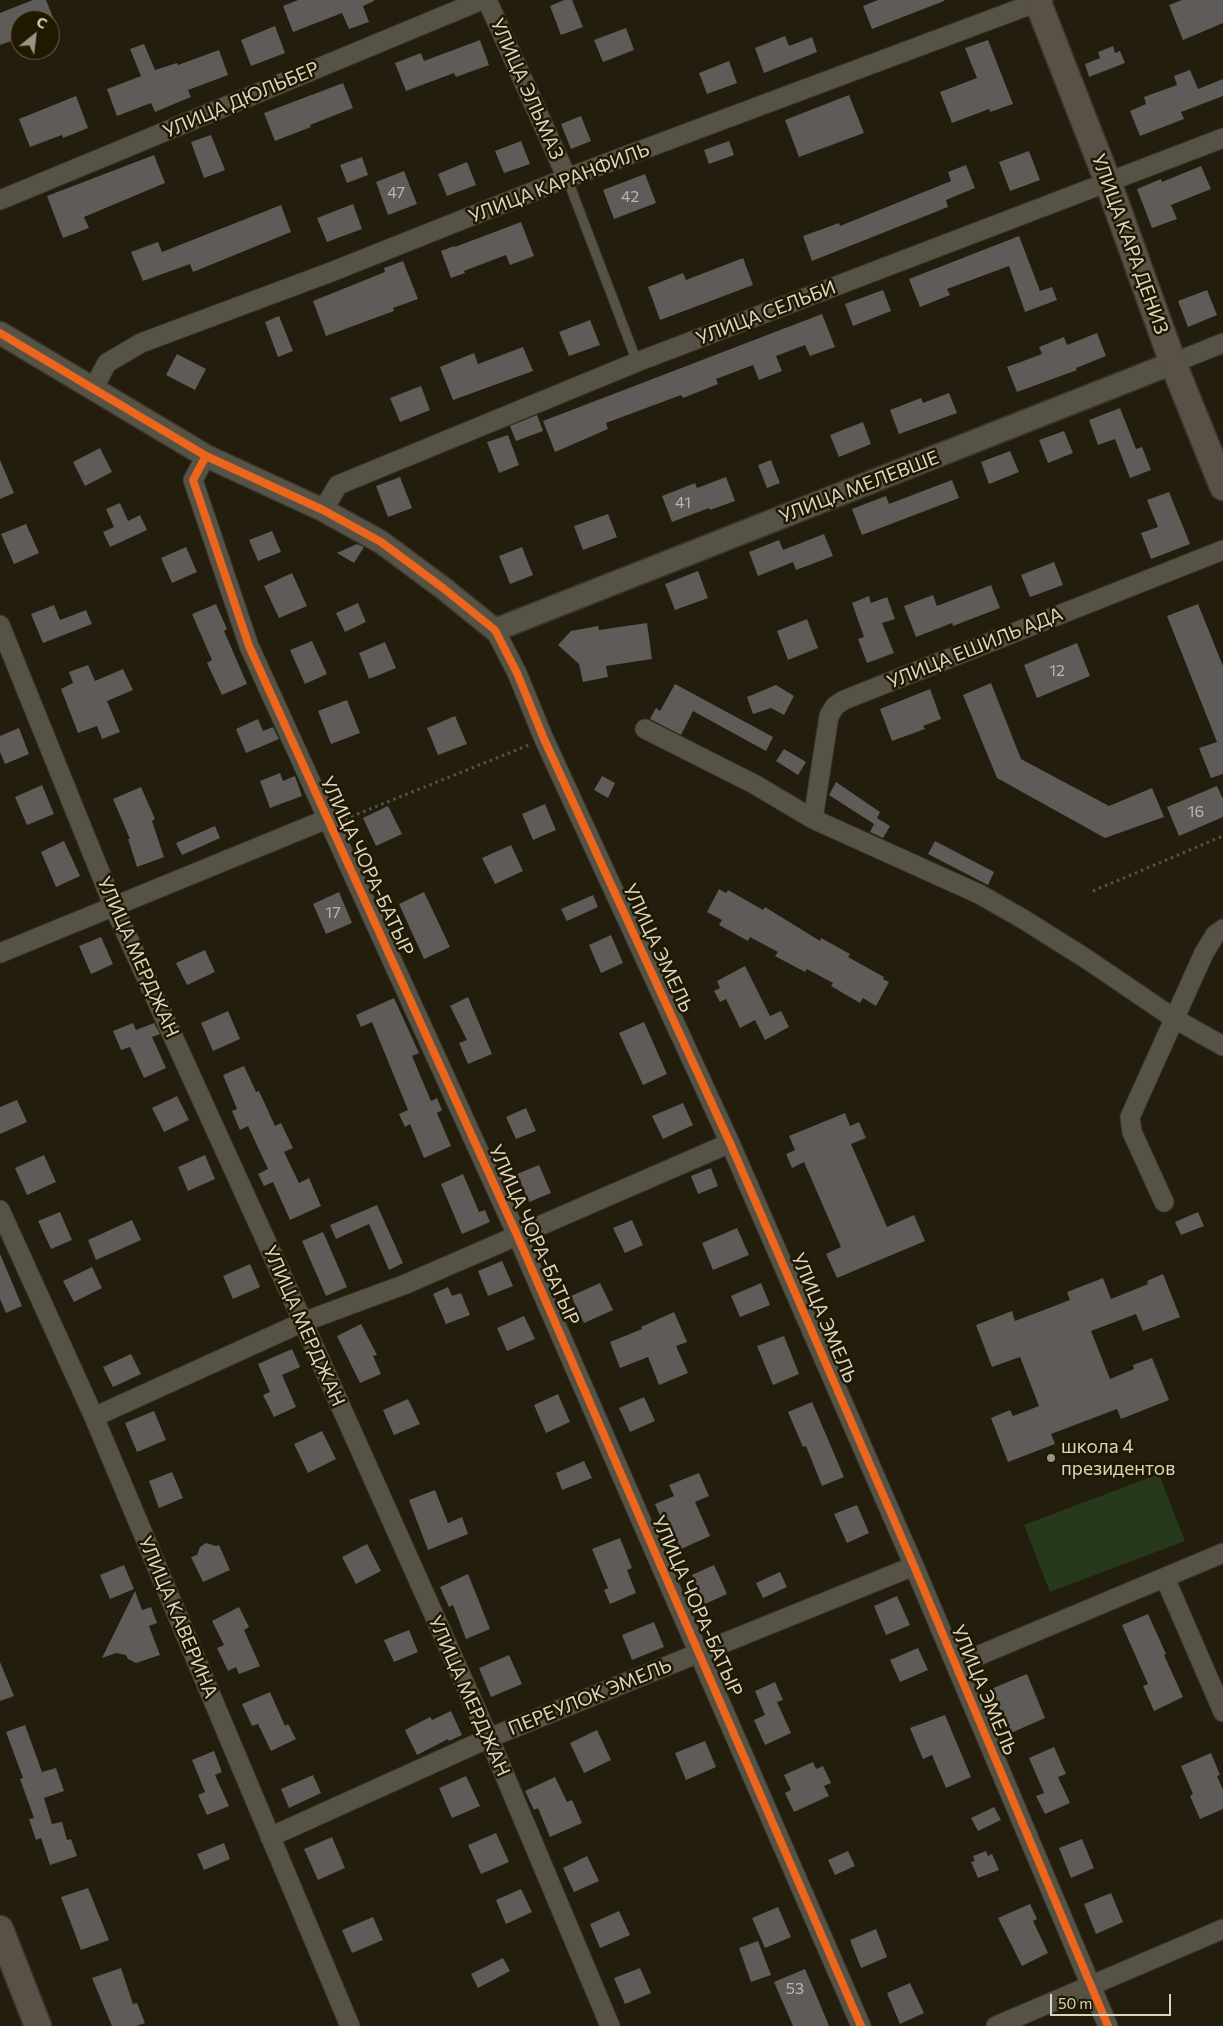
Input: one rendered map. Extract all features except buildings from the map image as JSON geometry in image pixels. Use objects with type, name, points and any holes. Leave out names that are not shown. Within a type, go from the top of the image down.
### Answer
[{"type":"main road","name":"УЛИЦА КАРА ДЕНИЗ","points":[[1040,1],[1173,363],[1223,487]]},
{"type":"main road","points":[[0,1929],[38,2026]]},
{"type":"street","name":"УЛИЦА ДЮЛЬБЕР","points":[[0,200],[482,0]]},
{"type":"street","name":"УЛИЦА ЭЛЬМАЗ","points":[[487,0],[567,178]]},
{"type":"street","name":"УЛИЦА КАРАНФИЛЬ","points":[[93,389],[107,363],[141,343],[331,272],[567,178],[1040,1]]},
{"type":"street","name":"УЛИЦА СЕЛЬБИ","points":[[324,510],[338,485],[638,362],[1223,138]]},
{"type":"street","points":[[0,333],[206,456],[324,510],[381,542],[444,588],[496,630]]},
{"type":"street","name":"УЛИЦА МЕЛЕВШЕ","points":[[496,630],[1223,343]]},
{"type":"street","name":"УЛИЦА ЧОРА-БАТЫР","points":[[206,456],[193,480],[249,646],[517,1235],[861,2026]]},
{"type":"street","name":"УЛИЦА ЕШИЛЬ АДА","points":[[813,820],[829,716],[835,706],[1223,550]]},
{"type":"street","name":"УЛИЦА МЕРДЖАН","points":[[0,626],[114,907],[303,1322],[489,1738],[610,2026]]},
{"type":"street","name":"УЛИЦА ЭМЕЛЬ","points":[[496,630],[518,673],[544,739],[730,1143],[914,1566],[1108,2026]]},
{"type":"street","points":[[644,729],[754,784],[813,820],[979,894],[1023,918],[1174,1019],[1223,1046]]},
{"type":"street","points":[[0,954],[329,822]]},
{"type":"street","points":[[1164,1202],[1132,1132],[1130,1117],[1204,953],[1215,936],[1223,929]]},
{"type":"street","points":[[94,1417],[303,1322],[406,1284],[730,1143]]},
{"type":"street","name":"УЛИЦА КАВЕРИНА","points":[[0,1210],[94,1417],[350,2026]]},
{"type":"street","points":[[956,1666],[1223,1553]]},
{"type":"street","name":"ПЕРЕУЛОК ЭМЕЛЬ","points":[[270,1837],[489,1738],[914,1566]]},
{"type":"street","points":[[1165,1578],[1223,1712]]},
{"type":"street","points":[[996,2026],[1223,1929]]},
{"type":"lane","points":[[567,178],[638,362]]},
{"type":"path","points":[[329,822],[544,739]]},
{"type":"path","points":[[1093,891],[1223,836]]},
{"type":"green space","points":[[1159,1474],[1185,1541],[1050,1592],[1024,1525]]},
{"type":"cycle path","points":[[0,333],[206,456],[323,510],[381,542],[495,630],[517,673],[544,739],[730,1143],[914,1566],[1108,2026]]},
{"type":"cycle path","points":[[206,456],[193,480],[249,646],[517,1235],[861,2026]]},
{"type":"place","name":"школа 4 президентов","points":[[1051,1458]]}]
